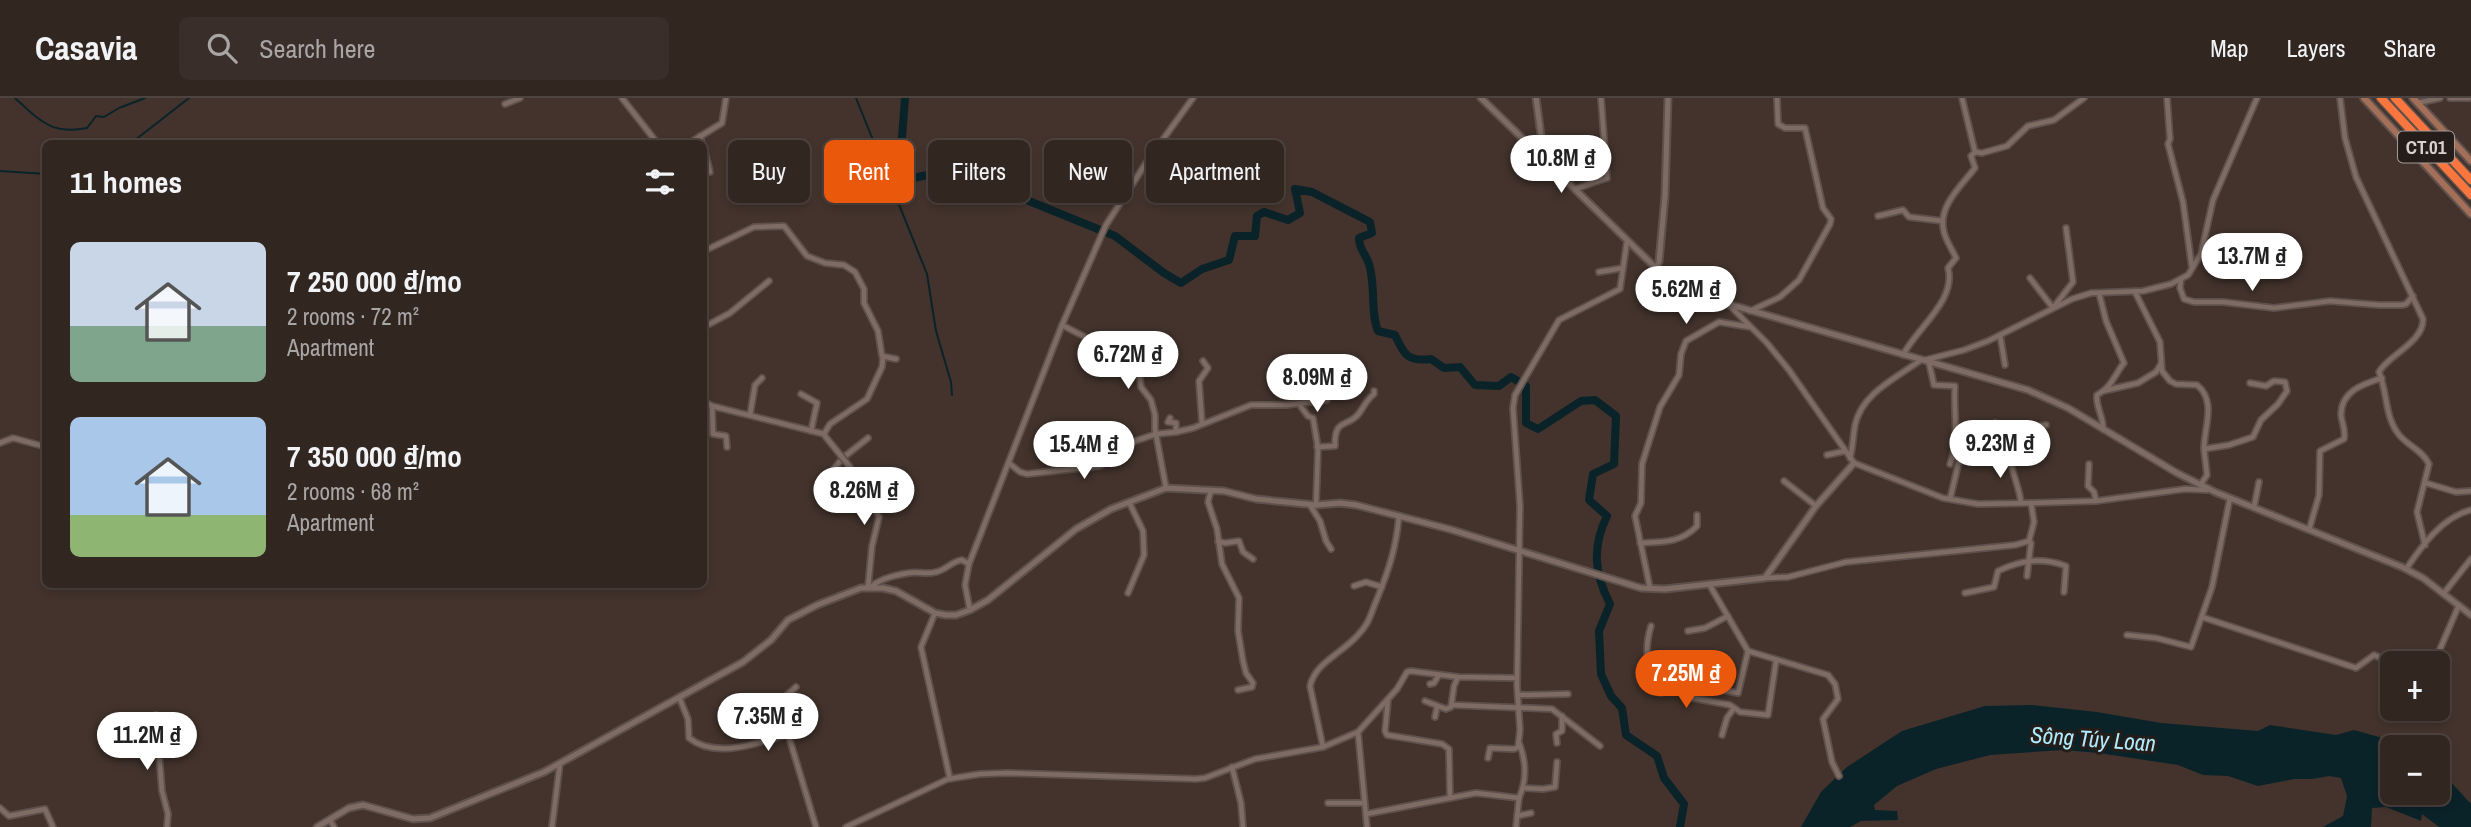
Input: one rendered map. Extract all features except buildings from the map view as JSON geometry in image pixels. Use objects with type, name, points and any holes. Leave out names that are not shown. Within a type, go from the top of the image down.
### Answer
[{"type":"highway","name":"CT.01","points":[[2381,98],[2471,195]]},
{"type":"highway","name":"CT.01","points":[[2395,98],[2471,180]]},
{"type":"main road","points":[[2364,98],[2471,214]]},
{"type":"main road","points":[[2415,100],[2471,161]]},
{"type":"street","points":[[505,104],[520,98]]},
{"type":"street","points":[[622,98],[655,140]]},
{"type":"street","points":[[694,140],[722,123],[726,98]]},
{"type":"street","points":[[970,610],[965,585],[969,565],[1062,326],[1107,225],[1148,160],[1193,98]]},
{"type":"street","points":[[1481,98],[1656,268],[1686,292],[2028,390],[2068,408],[2215,492],[2406,569],[2423,578],[2471,615]]},
{"type":"street","points":[[1536,98],[1543,150],[1540,156]]},
{"type":"street","points":[[1574,189],[1607,178],[1601,98]]},
{"type":"street","points":[[1656,268],[1659,262],[1665,196],[1668,98]]},
{"type":"street","points":[[1749,311],[1780,297],[1799,280],[1831,219],[1823,208],[1805,128],[1785,128],[1778,124],[1777,98]]},
{"type":"street","points":[[1962,98],[1975,152]]},
{"type":"street","points":[[1975,152],[1983,153],[2007,146],[2028,126],[2054,120],[2084,98]]},
{"type":"street","points":[[2167,98],[2171,139],[2168,144],[2183,202],[2192,269]]},
{"type":"street","points":[[2257,98],[2213,200],[2201,254],[2179,283],[2184,299],[2274,308],[2330,300],[2402,305],[2413,296]]},
{"type":"street","points":[[2340,98],[2345,138],[2356,177],[2423,318],[2424,326],[2399,355],[2380,368],[2395,428],[2407,443],[2422,453],[2428,464],[2426,483],[2417,512],[2425,545]]},
{"type":"street","points":[[2415,100],[2440,98]]},
{"type":"street","points":[[2450,98],[2469,98]]},
{"type":"street","points":[[700,136],[701,140]]},
{"type":"street","points":[[1903,356],[1909,343],[1931,317],[1950,284],[1948,268],[1956,258],[1944,233],[1943,221],[1946,207],[1975,168],[1971,156],[1975,152]]},
{"type":"street","points":[[707,161],[710,172]]},
{"type":"street","points":[[1878,216],[1903,210],[1909,217],[1943,221]]},
{"type":"street","points":[[707,250],[754,227],[784,226],[807,256],[825,263],[844,265],[855,272],[864,289],[864,303],[878,331],[882,367],[867,399],[830,424],[825,435]]},
{"type":"street","points":[[2053,308],[2073,282],[2066,228]]},
{"type":"street","points":[[1488,758],[1490,748],[1518,747],[1521,730],[1517,678],[1520,487],[1513,408],[1519,387],[1559,320],[1620,289],[1628,240]]},
{"type":"street","points":[[1599,272],[1623,268]]},
{"type":"street","points":[[2030,278],[2053,308]]},
{"type":"street","points":[[1765,578],[1852,460],[1855,426],[1866,402],[1876,390],[1921,361],[1964,351],[2072,299],[2099,293],[2135,292],[2156,288],[2182,278]]},
{"type":"street","points":[[707,325],[730,313],[769,281]]},
{"type":"street","points":[[2135,292],[2160,342],[2162,371],[2170,381],[2197,385],[2207,396],[2204,449],[2207,475],[2201,484]]},
{"type":"street","points":[[2099,293],[2106,321],[2124,363],[2109,387],[2097,395],[2103,429]]},
{"type":"street","points":[[1730,306],[1789,370],[1852,460],[1950,499],[1978,504],[2031,503],[2096,501],[2185,489],[2215,492]]},
{"type":"street","points":[[1650,588],[1635,516],[1642,498],[1642,464],[1660,407],[1679,375],[1681,354],[1686,341],[1720,322],[1751,327]]},
{"type":"street","points":[[1062,326],[1108,349],[1130,349],[1138,363],[1140,387],[1151,400],[1155,415],[1166,488]]},
{"type":"street","points":[[2000,335],[2005,365]]},
{"type":"street","points":[[883,357],[896,359]]},
{"type":"street","points":[[1202,424],[1199,382],[1208,368],[1203,361]]},
{"type":"street","points":[[1929,363],[1934,385],[1955,386],[1957,436],[1951,461],[1960,457]]},
{"type":"street","points":[[2103,391],[2138,383],[2148,378],[2161,363]]},
{"type":"street","points":[[1010,464],[1027,474],[1100,466],[1128,444],[1156,434],[1176,432],[1202,424],[1251,405],[1300,404],[1327,400],[1336,385],[1331,374]]},
{"type":"street","points":[[750,415],[755,385],[762,378]]},
{"type":"street","points":[[2309,530],[2319,495],[2320,451],[2344,439],[2342,410],[2350,393],[2362,384],[2382,378]]},
{"type":"street","points":[[2204,449],[2253,437],[2261,420],[2287,391],[2285,382],[2274,381],[2266,386],[2250,383]]},
{"type":"street","points":[[1317,447],[1335,446],[1335,433],[1339,426],[1359,415],[1374,391]]},
{"type":"street","points":[[801,394],[817,403],[811,430]]},
{"type":"street","points":[[707,403],[825,435],[868,493],[879,517],[872,546],[869,587]]},
{"type":"street","points":[[1300,404],[1308,416],[1314,418],[1317,447],[1313,505],[1331,549]]},
{"type":"street","points":[[712,406],[713,435],[728,437],[727,447]]},
{"type":"street","points":[[1170,418],[1168,422],[1176,423],[1176,432]]},
{"type":"street","points":[[1995,424],[1999,429],[2014,434]]},
{"type":"street","points":[[2021,503],[2020,490],[2012,478],[2010,444],[2014,434],[2027,426],[2046,425]]},
{"type":"street","points":[[707,430],[711,426]]},
{"type":"street","points":[[719,441],[724,435]]},
{"type":"street","points":[[0,443],[13,438],[42,446]]},
{"type":"street","points":[[832,471],[843,458],[868,438]]},
{"type":"street","points":[[1950,499],[1964,450]]},
{"type":"street","points":[[1827,455],[1845,451]]},
{"type":"street","points":[[2010,457],[2025,455]]},
{"type":"street","points":[[2089,464],[2088,486],[2094,492],[2096,501]]},
{"type":"street","points":[[1784,481],[1816,506]]},
{"type":"street","points":[[2254,507],[2259,482]]},
{"type":"street","points":[[2426,483],[2456,492],[2471,491]]},
{"type":"street","points":[[869,587],[896,592],[935,612],[956,615],[988,600],[1076,529],[1106,511],[1166,488],[1211,490],[1256,499],[1313,505],[1356,505],[1641,588],[1665,589],[1788,578],[1846,562],[2015,545],[2029,541]]},
{"type":"street","points":[[1211,490],[1208,502],[1219,541],[1222,564],[1239,598],[1238,631],[1246,673],[1253,682],[1252,687],[1238,690]]},
{"type":"street","points":[[2127,635],[2156,638],[2190,648],[2216,571],[2230,498]]},
{"type":"street","points":[[1128,593],[1144,555],[1143,531],[1129,502]]},
{"type":"street","points":[[2027,576],[2031,543],[2029,541],[2034,522],[2031,503]]},
{"type":"street","points":[[2406,569],[2425,545],[2455,516],[2471,510]]},
{"type":"street","points":[[1640,543],[1673,542],[1697,526],[1697,515]]},
{"type":"street","points":[[1323,747],[1310,686],[1311,678],[1318,668],[1345,649],[1373,617],[1392,561],[1399,516]]},
{"type":"street","points":[[1219,541],[1238,541],[1243,552],[1253,558]]},
{"type":"street","points":[[2444,593],[2471,559]]},
{"type":"street","points":[[317,827],[349,808],[363,805],[413,819],[430,818],[560,763],[743,662],[771,640],[788,620],[817,605],[850,591],[909,573],[922,575],[940,572],[962,560],[969,565]]},
{"type":"street","points":[[1965,593],[1994,587],[1998,570],[2030,560],[2066,566],[2064,592]]},
{"type":"street","points":[[1354,586],[1366,582],[1382,587]]},
{"type":"street","points":[[1706,687],[1738,693],[1748,652],[1710,584]]},
{"type":"street","points":[[2439,651],[2459,605]]},
{"type":"street","points":[[935,612],[921,647],[950,779]]},
{"type":"street","points":[[1688,631],[1705,628],[1728,616]]},
{"type":"street","points":[[2202,617],[2356,668],[2374,655],[2380,658]]},
{"type":"street","points":[[1651,626],[1646,642],[1648,670],[1657,692],[1678,690],[1687,697],[1730,705],[1749,714],[1768,715],[1776,661]]},
{"type":"street","points":[[1748,652],[1828,675],[1835,684],[1838,699],[1823,719],[1832,762],[1839,776]]},
{"type":"street","points":[[846,827],[950,779],[980,774],[1196,779],[1255,759],[1323,747],[1358,732],[1407,673],[1425,671],[1458,677],[1517,678]]},
{"type":"street","points":[[1430,684],[1434,683],[1439,675]]},
{"type":"street","points":[[1452,705],[1458,677]]},
{"type":"street","points":[[739,709],[749,713],[778,703],[796,687]]},
{"type":"street","points":[[1518,695],[1568,694]]},
{"type":"street","points":[[679,697],[688,719],[690,738],[709,747],[741,747],[789,734]]},
{"type":"street","points":[[1388,699],[1385,730],[1387,735],[1442,744],[1448,749],[1450,798]]},
{"type":"street","points":[[1425,701],[1449,708],[1452,705],[1552,709],[1600,746]]},
{"type":"street","points":[[778,703],[816,827]]},
{"type":"street","points":[[1435,717],[1437,706]]},
{"type":"street","points":[[1722,735],[1727,718],[1734,708]]},
{"type":"street","points":[[156,715],[162,791],[168,814],[167,827]]},
{"type":"street","points":[[1557,743],[1556,734],[1562,731],[1562,716]]},
{"type":"street","points":[[1358,732],[1367,827]]},
{"type":"street","points":[[1516,827],[1519,798],[1523,788],[1524,757],[1518,742]]},
{"type":"street","points":[[1523,788],[1555,787],[1557,762]]},
{"type":"street","points":[[552,827],[560,763]]},
{"type":"street","points":[[1232,767],[1241,803],[1243,827]]},
{"type":"street","points":[[1366,814],[1476,793],[1519,798]]},
{"type":"street","points":[[1328,803],[1363,803]]},
{"type":"street","points":[[0,808],[9,816],[45,809],[53,827]]},
{"type":"street","points":[[1517,816],[1531,813]]},
{"type":"street","points":[[330,820],[334,827]]},
{"type":"water","name":"Sông Túy Loan","points":[[2032,705],[2161,723],[2258,731],[2270,725],[2336,735],[2354,730],[2380,737],[2380,805],[2450,805],[2450,781],[2471,804],[2471,827],[2439,827],[2422,814],[2421,821],[2386,807],[2372,808],[2371,827],[2323,827],[2343,816],[2347,796],[2341,778],[2329,776],[2294,779],[2258,786],[2228,776],[2203,775],[2178,765],[2063,750],[1990,755],[1936,769],[1897,786],[1874,805],[1875,810],[1897,811],[1898,820],[1861,821],[1850,827],[1801,827],[1821,792],[1847,767],[1902,731],[1985,706]]},
{"type":"waterway","points":[[15,98],[47,124],[64,130],[87,128],[96,116],[104,117],[145,98]]},
{"type":"waterway","points":[[135,140],[189,98]]},
{"type":"waterway","points":[[856,98],[927,274],[936,331],[951,382],[952,395]]},
{"type":"waterway","points":[[905,98],[900,163],[913,178],[937,173],[995,199],[1024,199],[1115,236],[1181,283],[1202,269],[1229,260],[1235,236],[1255,236],[1257,216],[1264,212],[1288,220],[1300,213],[1295,189],[1312,192],[1370,222],[1372,233],[1359,238],[1371,272],[1376,324],[1378,331],[1395,335],[1408,356],[1431,359],[1444,368],[1460,367],[1475,385],[1499,386],[1511,377],[1526,386],[1526,423],[1538,429],[1581,401],[1595,400],[1616,416],[1614,464],[1593,474],[1589,500],[1607,516],[1597,549],[1598,571],[1610,604],[1599,631],[1601,674],[1611,696],[1622,708],[1626,735],[1657,756],[1664,778],[1684,804],[1680,827]]},
{"type":"waterway","points":[[0,171],[42,174]]}]
